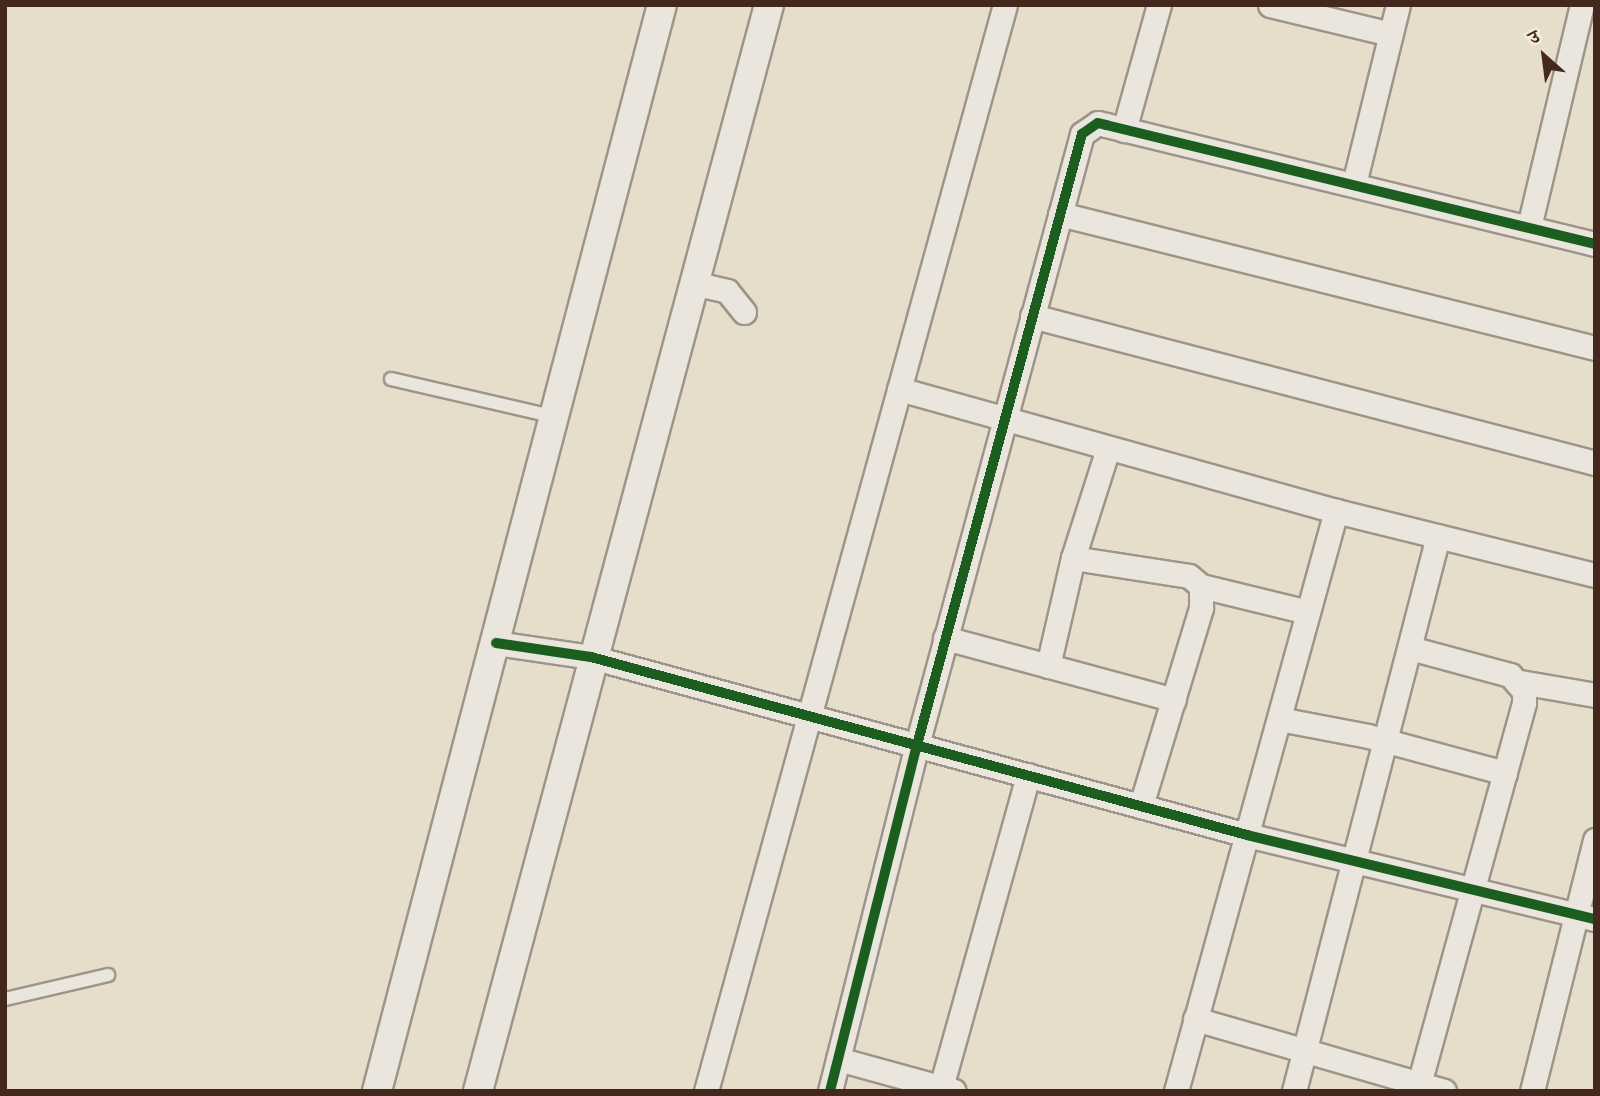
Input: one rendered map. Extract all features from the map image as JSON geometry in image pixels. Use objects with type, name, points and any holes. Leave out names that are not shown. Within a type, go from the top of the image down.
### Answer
[{"type":"street","points":[[377,1091],[662,5]]},
{"type":"street","points":[[478,1091],[592,657],[769,5]]},
{"type":"street","points":[[706,1091],[1005,5]]},
{"type":"street","points":[[1124,130],[1159,5]]},
{"type":"street","points":[[1270,5],[1391,34]]},
{"type":"street","points":[[1354,184],[1398,5]]},
{"type":"street","points":[[1529,227],[1582,5]]},
{"type":"street","points":[[830,1091],[917,745],[1082,134],[1098,123],[1595,244]]},
{"type":"street","points":[[1060,214],[1595,348]]},
{"type":"street","points":[[693,283],[727,291],[744,312]]},
{"type":"street","points":[[1032,316],[1595,463]]},
{"type":"street","points":[[899,389],[1336,511],[1595,575]]},
{"type":"street","points":[[1048,666],[1073,558],[1108,448]]},
{"type":"street","points":[[1175,1091],[1336,511]]},
{"type":"street","points":[[1294,1091],[1356,861],[1438,536]]},
{"type":"street","points":[[1073,558],[1189,576],[1201,586],[1308,612]]},
{"type":"street","points":[[1142,806],[1201,608],[1201,586]]},
{"type":"street","points":[[946,638],[1174,700]]},
{"type":"street","points":[[496,643],[592,657],[1247,835],[1586,916]]},
{"type":"street","points":[[1410,648],[1510,675],[1520,682],[1595,695]]},
{"type":"street","points":[[1419,1084],[1524,703],[1520,682]]},
{"type":"street","points":[[1279,719],[1385,742],[1504,773]]},
{"type":"street","points":[[838,1059],[945,1090],[1028,775]]},
{"type":"street","points":[[1532,1091],[1586,916],[1595,841]]},
{"type":"street","points":[[1195,1019],[1444,1091]]},
{"type":"lane","points":[[391,379],[555,417]]},
{"type":"lane","points":[[5,999],[108,975]]},
{"type":"cycle path","points":[[830,1091],[917,745],[1082,134],[1098,123],[1595,244]]},
{"type":"cycle path","points":[[496,643],[591,657],[1247,835],[1595,919]]}]
